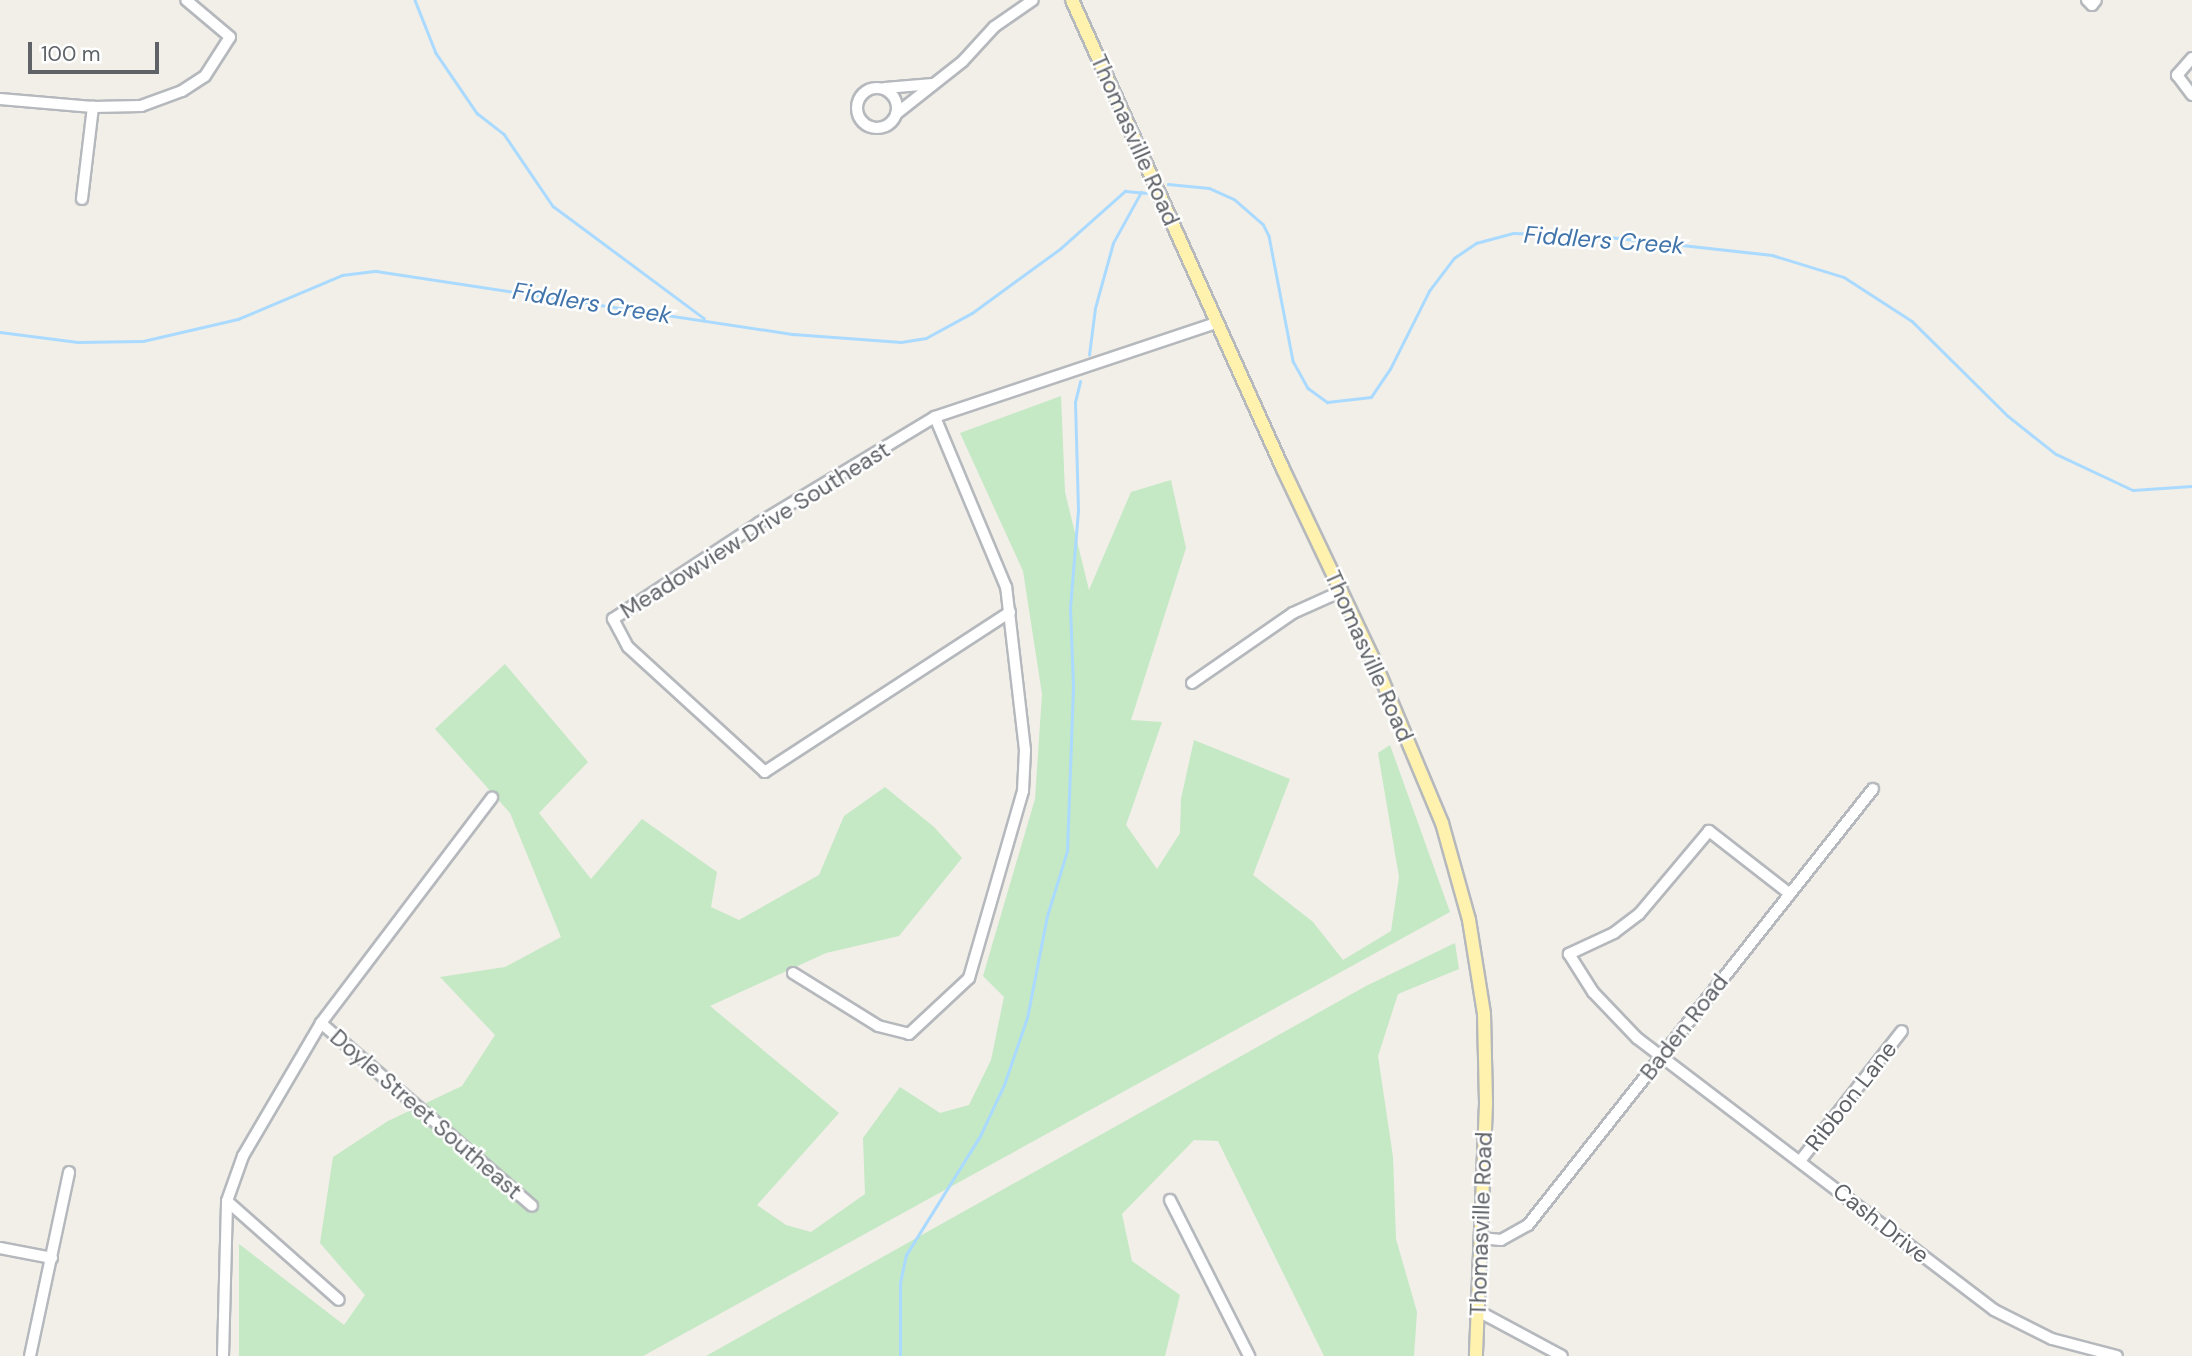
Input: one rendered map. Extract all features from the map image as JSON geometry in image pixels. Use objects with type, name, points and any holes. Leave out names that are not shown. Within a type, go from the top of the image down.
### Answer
[{"type":"main road","name":"Thomasville Road","points":[[1072,0],[1216,323],[1342,591],[1442,823],[1469,920],[1484,1014],[1481,1238],[1476,1356]]},
{"type":"street","points":[[0,99],[93,107],[141,106],[182,91],[205,76],[230,37],[186,0]]},
{"type":"street","points":[[933,84],[866,90],[856,106],[857,115],[870,127],[879,128],[963,61],[994,27],[1033,0]]},
{"type":"street","points":[[2087,0],[2092,5],[2096,0]]},
{"type":"street","points":[[2192,58],[2178,75],[2192,95]]},
{"type":"street","points":[[883,88],[896,101],[896,114]]},
{"type":"street","points":[[82,199],[93,107]]},
{"type":"street","name":"Meadowview Drive Southeast","points":[[1010,612],[765,772],[628,647],[613,619],[759,523],[934,417],[1216,323]]},
{"type":"street","points":[[793,973],[878,1026],[909,1034],[969,978],[1023,791],[1026,750],[1010,612],[998,560],[934,417]]},
{"type":"street","points":[[1192,683],[1293,613],[1342,591]]},
{"type":"street","name":"Baden Road","points":[[1481,1238],[1501,1240],[1528,1225],[1873,789]]},
{"type":"street","points":[[223,1356],[227,1201],[243,1156],[321,1023],[492,798]]},
{"type":"street","name":"Cash Drive","points":[[1790,894],[1709,831],[1639,914],[1614,933],[1569,954],[1612,1014],[1800,1161],[2019,1326],[2117,1356]]},
{"type":"street","name":"Doyle Street Southeast","points":[[321,1023],[531,1206]]},
{"type":"street","name":"Ribbon Lane","points":[[1800,1161],[1902,1031]]},
{"type":"street","points":[[30,1356],[69,1172]]},
{"type":"street","points":[[1170,1200],[1249,1356]]},
{"type":"street","points":[[227,1201],[339,1300]]},
{"type":"street","points":[[0,1248],[52,1258]]},
{"type":"street","points":[[1478,1311],[1562,1356]]},
{"type":"green space","points":[[1061,396],[1065,492],[1089,590],[1131,492],[1171,480],[1186,548],[1131,720],[1162,722],[1126,825],[1157,869],[1180,833],[1181,799],[1194,740],[1290,779],[1253,875],[1313,922],[1343,960],[1391,931],[1399,877],[1378,753],[1390,745],[1450,912],[643,1356],[239,1356],[239,1244],[344,1325],[365,1295],[320,1243],[333,1157],[388,1121],[462,1086],[495,1035],[440,977],[505,967],[561,937],[510,813],[435,729],[505,664],[588,762],[539,813],[591,879],[642,819],[717,872],[711,907],[739,920],[819,875],[844,816],[885,787],[934,827],[962,858],[899,936],[826,953],[710,1006],[839,1113],[757,1205],[786,1225],[811,1232],[865,1194],[863,1138],[900,1087],[940,1113],[969,1105],[991,1060],[1004,997],[983,976],[1035,799],[1042,694],[1023,571],[960,433]]},
{"type":"green space","points":[[1455,943],[1459,969],[1398,994],[1378,1056],[1393,1157],[1396,1239],[1417,1312],[1414,1356],[1324,1356],[1218,1141],[1194,1140],[1122,1214],[1132,1261],[1180,1295],[1165,1356],[706,1356],[1366,986]]},
{"type":"waterway","points":[[415,0],[436,53],[477,113],[504,134],[553,206],[704,318]]},
{"type":"waterway","name":"Fiddlers Creek","points":[[1168,184],[1209,188],[1234,199],[1263,224],[1269,236],[1293,361],[1308,388],[1327,402],[1371,397],[1390,369],[1429,291],[1454,258],[1476,243],[1514,233],[1609,237],[1772,255],[1844,277],[1912,321],[2008,416],[2056,454],[2133,490],[2192,486]]},
{"type":"waterway","name":"Fiddlers Creek","points":[[0,332],[77,342],[143,341],[238,319],[342,275],[376,271],[793,334],[901,342],[926,338],[972,313],[1061,248],[1125,191],[1147,193]]},
{"type":"waterway","points":[[1089,355],[1095,308],[1113,243],[1141,192]]},
{"type":"waterway","points":[[900,1356],[900,1283],[906,1255],[980,1136],[1004,1085],[1027,1018],[1047,916],[1067,851],[1073,686],[1070,608],[1078,510],[1075,402],[1080,382]]}]
